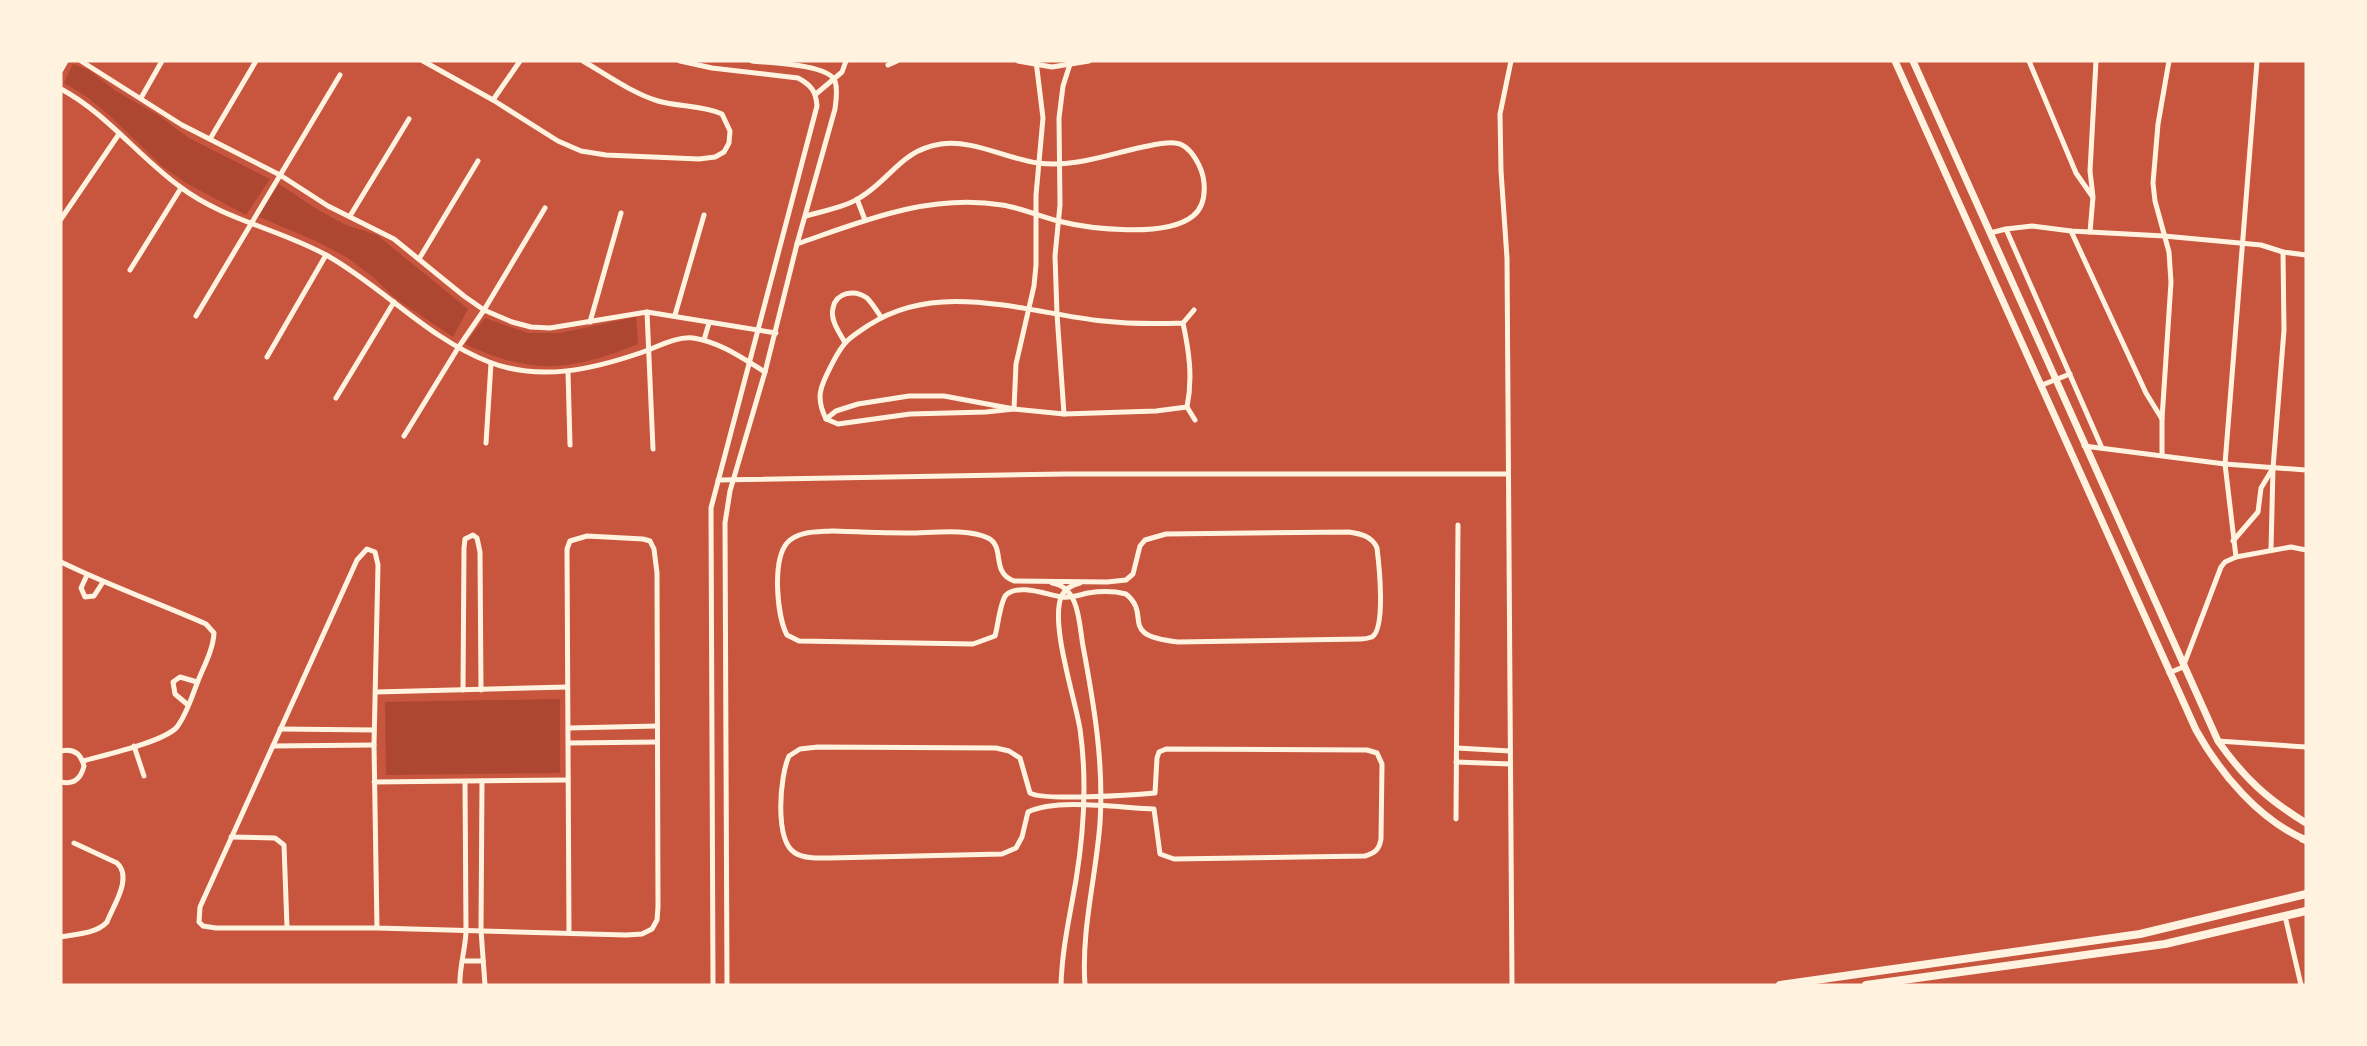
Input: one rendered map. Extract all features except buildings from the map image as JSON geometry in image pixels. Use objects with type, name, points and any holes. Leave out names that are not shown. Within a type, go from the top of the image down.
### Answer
[{"type":"main road","points":[[1895,61],[2196,730],[2211,757],[2229,780],[2263,812],[2305,840]]},
{"type":"main road","points":[[1913,61],[2054,380],[2218,741],[2245,778],[2264,795],[2306,823]]},
{"type":"main road","points":[[1780,985],[2140,934],[2184,925],[2306,894]]},
{"type":"main road","points":[[2280,900],[2285,916]]},
{"type":"main road","points":[[1866,985],[2165,944],[2306,911]]},
{"type":"main road","points":[[1928,963],[1930,976]]},
{"type":"street","points":[[61,70],[66,61]]},
{"type":"street","points":[[80,61],[182,125],[280,175],[307,194],[394,238],[441,279],[484,310],[531,327],[550,328],[647,312],[675,315],[709,323],[758,328],[776,333]]},
{"type":"street","points":[[141,98],[162,61]]},
{"type":"street","points":[[210,139],[256,61]]},
{"type":"street","points":[[424,61],[493,100],[558,141],[581,151],[606,155],[699,159],[715,157],[724,152],[729,142],[730,131],[722,114],[712,109],[679,106],[656,100],[583,61]]},
{"type":"street","points":[[493,100],[520,61]]},
{"type":"street","points":[[680,61],[712,68],[798,78],[809,84],[816,94],[817,106],[812,131],[718,480],[710,524],[713,985]]},
{"type":"street","points":[[727,985],[725,523],[734,480],[776,333],[797,244],[835,109],[837,91],[834,79],[824,71],[752,61]]},
{"type":"street","points":[[816,94],[842,72],[846,61]]},
{"type":"street","points":[[888,65],[897,61]]},
{"type":"street","points":[[1018,61],[1052,67],[1089,61]]},
{"type":"street","points":[[1511,61],[1500,114],[1500,143],[1507,236],[1512,985]]},
{"type":"street","points":[[2029,61],[2076,173],[2093,198]]},
{"type":"street","points":[[2090,232],[2093,198],[2090,172],[2096,61]]},
{"type":"street","points":[[2162,455],[2162,419],[2171,282],[2169,252],[2154,183],[2158,124],[2169,61]]},
{"type":"street","points":[[2236,557],[2225,464],[2257,61]]},
{"type":"street","points":[[1064,414],[1057,314],[1056,256],[1060,163],[1059,118],[1063,86],[1070,63]]},
{"type":"street","points":[[1014,409],[1016,364],[1034,286],[1036,265],[1038,163],[1043,118],[1036,64]]},
{"type":"street","points":[[196,316],[250,222],[340,75]]},
{"type":"street","points":[[61,89],[79,98],[181,188],[226,214],[301,242],[326,255],[364,278],[458,348],[491,363],[518,369],[568,372],[605,365],[690,338],[704,340],[732,351],[765,372]]},
{"type":"street","points":[[350,216],[409,119]]},
{"type":"street","points":[[61,219],[119,134]]},
{"type":"street","points":[[797,244],[865,220],[929,204],[966,201],[1002,205],[1036,213],[1058,221],[1118,229],[1176,226],[1197,213],[1204,198],[1204,180],[1201,168],[1189,151],[1177,142],[1158,144],[1094,159],[1060,163],[1038,163],[964,146],[942,143],[912,152],[876,186],[857,200],[806,216]]},
{"type":"street","points":[[418,258],[478,161]]},
{"type":"street","points":[[130,270],[181,188]]},
{"type":"street","points":[[857,200],[865,220]]},
{"type":"street","points":[[404,436],[458,348],[484,310],[545,208]]},
{"type":"street","points":[[590,322],[620,213]]},
{"type":"street","points":[[675,315],[704,214]]},
{"type":"street","points":[[1990,233],[2032,226],[2072,232],[2164,236],[2261,245],[2283,252],[2306,256]]},
{"type":"street","points":[[2006,229],[2102,448]]},
{"type":"street","points":[[2072,232],[2146,393],[2162,419]]},
{"type":"street","points":[[2271,550],[2273,468],[2284,330],[2283,252]]},
{"type":"street","points":[[267,357],[326,255]]},
{"type":"street","points":[[844,341],[834,323],[832,309],[838,298],[847,293],[858,293],[868,299],[881,317]]},
{"type":"street","points":[[1014,409],[986,412],[910,414],[838,424],[826,418],[818,399],[822,385],[844,341],[881,317],[926,304],[958,301],[1102,321],[1139,324],[1183,323],[1194,310]]},
{"type":"street","points":[[336,398],[394,302]]},
{"type":"street","points":[[647,312],[653,449]]},
{"type":"street","points":[[704,340],[709,323]]},
{"type":"street","points":[[1183,323],[1188,346],[1190,372],[1186,407],[1195,420]]},
{"type":"street","points":[[486,443],[491,363]]},
{"type":"street","points":[[568,372],[570,445]]},
{"type":"street","points":[[2042,385],[2070,374]]},
{"type":"street","points":[[826,418],[836,411],[858,404],[909,396],[944,396],[1014,409],[1064,414],[1156,411],[1186,407]]},
{"type":"street","points":[[2084,446],[2225,464],[2306,470]]},
{"type":"street","points":[[2233,541],[2258,512],[2261,488],[2273,468]]},
{"type":"street","points":[[718,480],[1066,474],[1508,474]]},
{"type":"street","points":[[1456,819],[1458,525]]},
{"type":"street","points":[[831,531],[942,532],[983,536],[991,539],[996,545],[1000,568],[1007,578],[1014,581],[1085,581],[1118,582],[1126,580],[1134,574],[1140,546],[1146,540],[1166,534],[1349,532],[1368,537],[1377,548],[1380,616],[1377,630],[1372,637],[1360,639],[1178,642],[1151,638],[1143,633],[1138,623],[1135,604],[1126,594],[1098,592],[1061,597],[1037,591],[1011,592],[1003,600],[1000,620],[994,636],[973,644],[799,641],[787,635],[781,624],[779,571],[781,553],[787,542],[797,536],[808,533],[831,531]]},
{"type":"street","points":[[463,690],[464,548],[466,539],[473,535],[477,538],[480,552],[481,690]]},
{"type":"street","points":[[377,928],[374,730],[378,565],[375,552],[368,549],[357,560],[231,837],[200,907],[199,922],[204,926],[216,928],[377,928],[642,934],[652,930],[656,920],[657,573],[654,549],[650,542],[643,539],[588,536],[570,541],[566,562],[569,728],[569,932]]},
{"type":"street","points":[[2169,673],[2183,667],[2225,562],[2236,557],[2271,550],[2291,548],[2306,550]]},
{"type":"street","points":[[61,562],[103,582],[206,624],[211,628],[214,640],[188,705],[173,731],[134,746],[83,761]]},
{"type":"street","points":[[87,575],[81,588],[85,597],[94,596],[103,582]]},
{"type":"street","points":[[1039,581],[1056,584],[1066,589],[1072,597],[1093,696],[1102,796],[1096,867],[1083,950],[1085,985]]},
{"type":"street","points":[[1061,985],[1064,941],[1076,881],[1084,796],[1080,728],[1059,627],[1061,597],[1066,589],[1085,581]]},
{"type":"street","points":[[188,705],[175,694],[173,682],[180,676],[197,682]]},
{"type":"street","points":[[376,692],[567,687]]},
{"type":"street","points":[[569,728],[656,726]]},
{"type":"street","points":[[280,729],[374,730]]},
{"type":"street","points":[[2218,741],[2306,747]]},
{"type":"street","points":[[569,743],[657,742]]},
{"type":"street","points":[[273,746],[374,745]]},
{"type":"street","points":[[134,746],[144,776]]},
{"type":"street","points":[[996,748],[1010,751],[1020,758],[1026,786],[1034,796],[1051,798],[1102,796],[1155,794],[1157,758],[1159,752],[1166,749],[1367,750],[1376,753],[1382,764],[1381,839],[1379,848],[1374,854],[1365,856],[1166,858],[1158,850],[1154,809],[1045,806],[1028,812],[1022,837],[1016,848],[1002,854],[830,858],[802,856],[788,847],[784,837],[781,781],[789,756],[800,749],[996,748]]},
{"type":"street","points":[[1456,748],[1510,751]]},
{"type":"street","points":[[61,751],[72,750],[77,753],[84,766],[80,777],[72,782],[61,782]]},
{"type":"street","points":[[1456,762],[1510,764]]},
{"type":"street","points":[[374,782],[568,780]]},
{"type":"street","points":[[482,781],[481,930],[485,985]]},
{"type":"street","points":[[460,985],[466,930],[465,782]]},
{"type":"street","points":[[231,837],[276,838],[284,845],[286,851],[287,927]]},
{"type":"street","points":[[61,937],[93,931],[102,927],[106,922],[124,878],[122,868],[117,864],[74,843]]},
{"type":"street","points":[[2285,916],[2301,985]]},
{"type":"street","points":[[463,961],[483,961]]},
{"type":"shaded area","points":[[73,64],[89,70],[116,91],[158,115],[189,138],[270,179],[246,215],[186,183],[163,167],[110,116],[87,97],[64,83]]},
{"type":"shaded area","points":[[279,184],[318,210],[346,225],[377,235],[468,309],[453,337],[396,299],[374,278],[348,258],[318,242],[257,216]]},
{"type":"shaded area","points":[[636,317],[638,344],[592,360],[572,364],[532,365],[489,354],[465,344],[485,318],[528,333],[560,333]]},
{"type":"shaded area","points":[[560,699],[560,773],[386,775],[385,702]]}]
